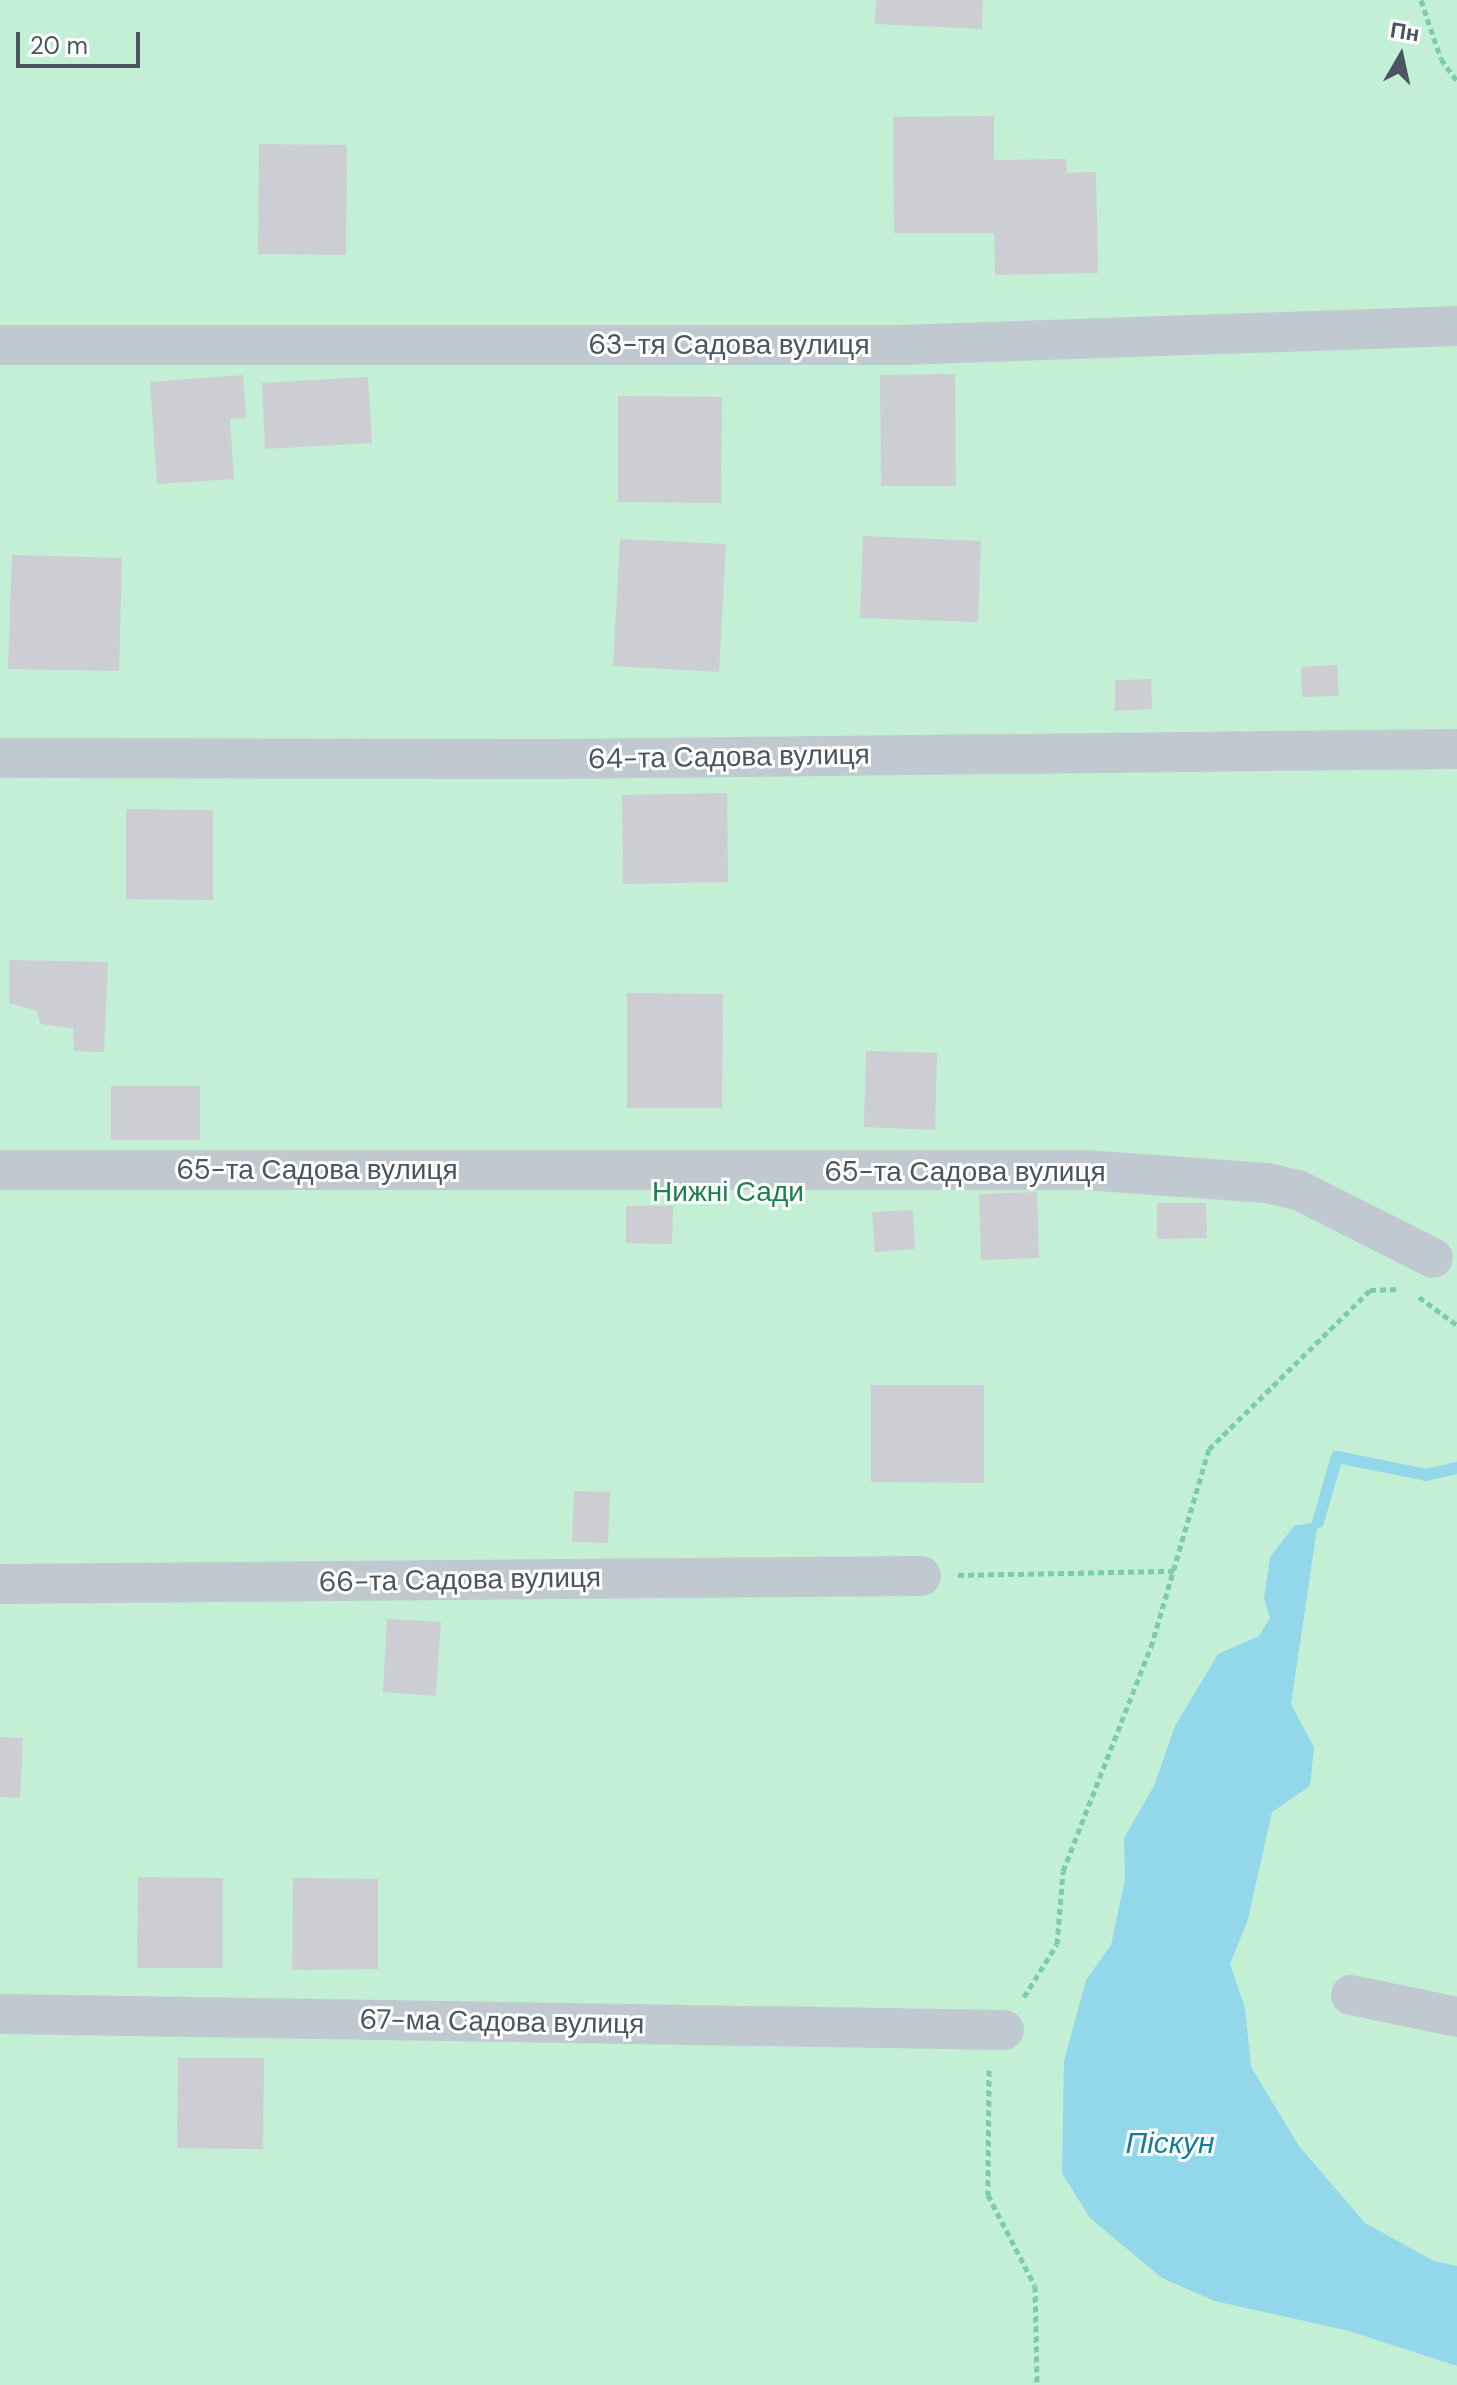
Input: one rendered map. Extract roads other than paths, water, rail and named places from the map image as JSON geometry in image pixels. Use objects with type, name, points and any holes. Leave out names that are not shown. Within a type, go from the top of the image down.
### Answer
[{"type":"street","name":"63-тя Садова вулиця","points":[[0,345],[902,345],[1457,326]]},
{"type":"street","name":"64-та Садова вулиця","points":[[0,758],[558,759],[1457,749]]},
{"type":"street","name":"65-та Садова вулиця","points":[[0,1170],[1114,1172],[1267,1183],[1298,1190],[1433,1258]]},
{"type":"street","name":"66-та Садова вулиця","points":[[0,1584],[921,1576]]},
{"type":"street","points":[[1351,1995],[1457,2017]]},
{"type":"street","name":"67-ма Садова вулиця","points":[[0,2014],[1004,2030]]},
{"type":"water","name":"Піскун","points":[[1318,1522],[1291,1704],[1314,1747],[1310,1786],[1272,1812],[1248,1919],[1230,1964],[1245,2008],[1251,2067],[1299,2146],[1365,2223],[1434,2261],[1457,2266],[1457,2366],[1349,2331],[1215,2301],[1162,2278],[1090,2218],[1062,2173],[1064,2061],[1086,1980],[1111,1945],[1125,1879],[1124,1838],[1154,1786],[1175,1726],[1218,1654],[1259,1636],[1270,1618],[1264,1598],[1270,1557],[1294,1526]]},
{"type":"waterway","points":[[1318,1522],[1337,1457],[1426,1475],[1457,1468]]},
{"type":"park label","name":"Нижні Сади","points":[[728,1192]]}]
